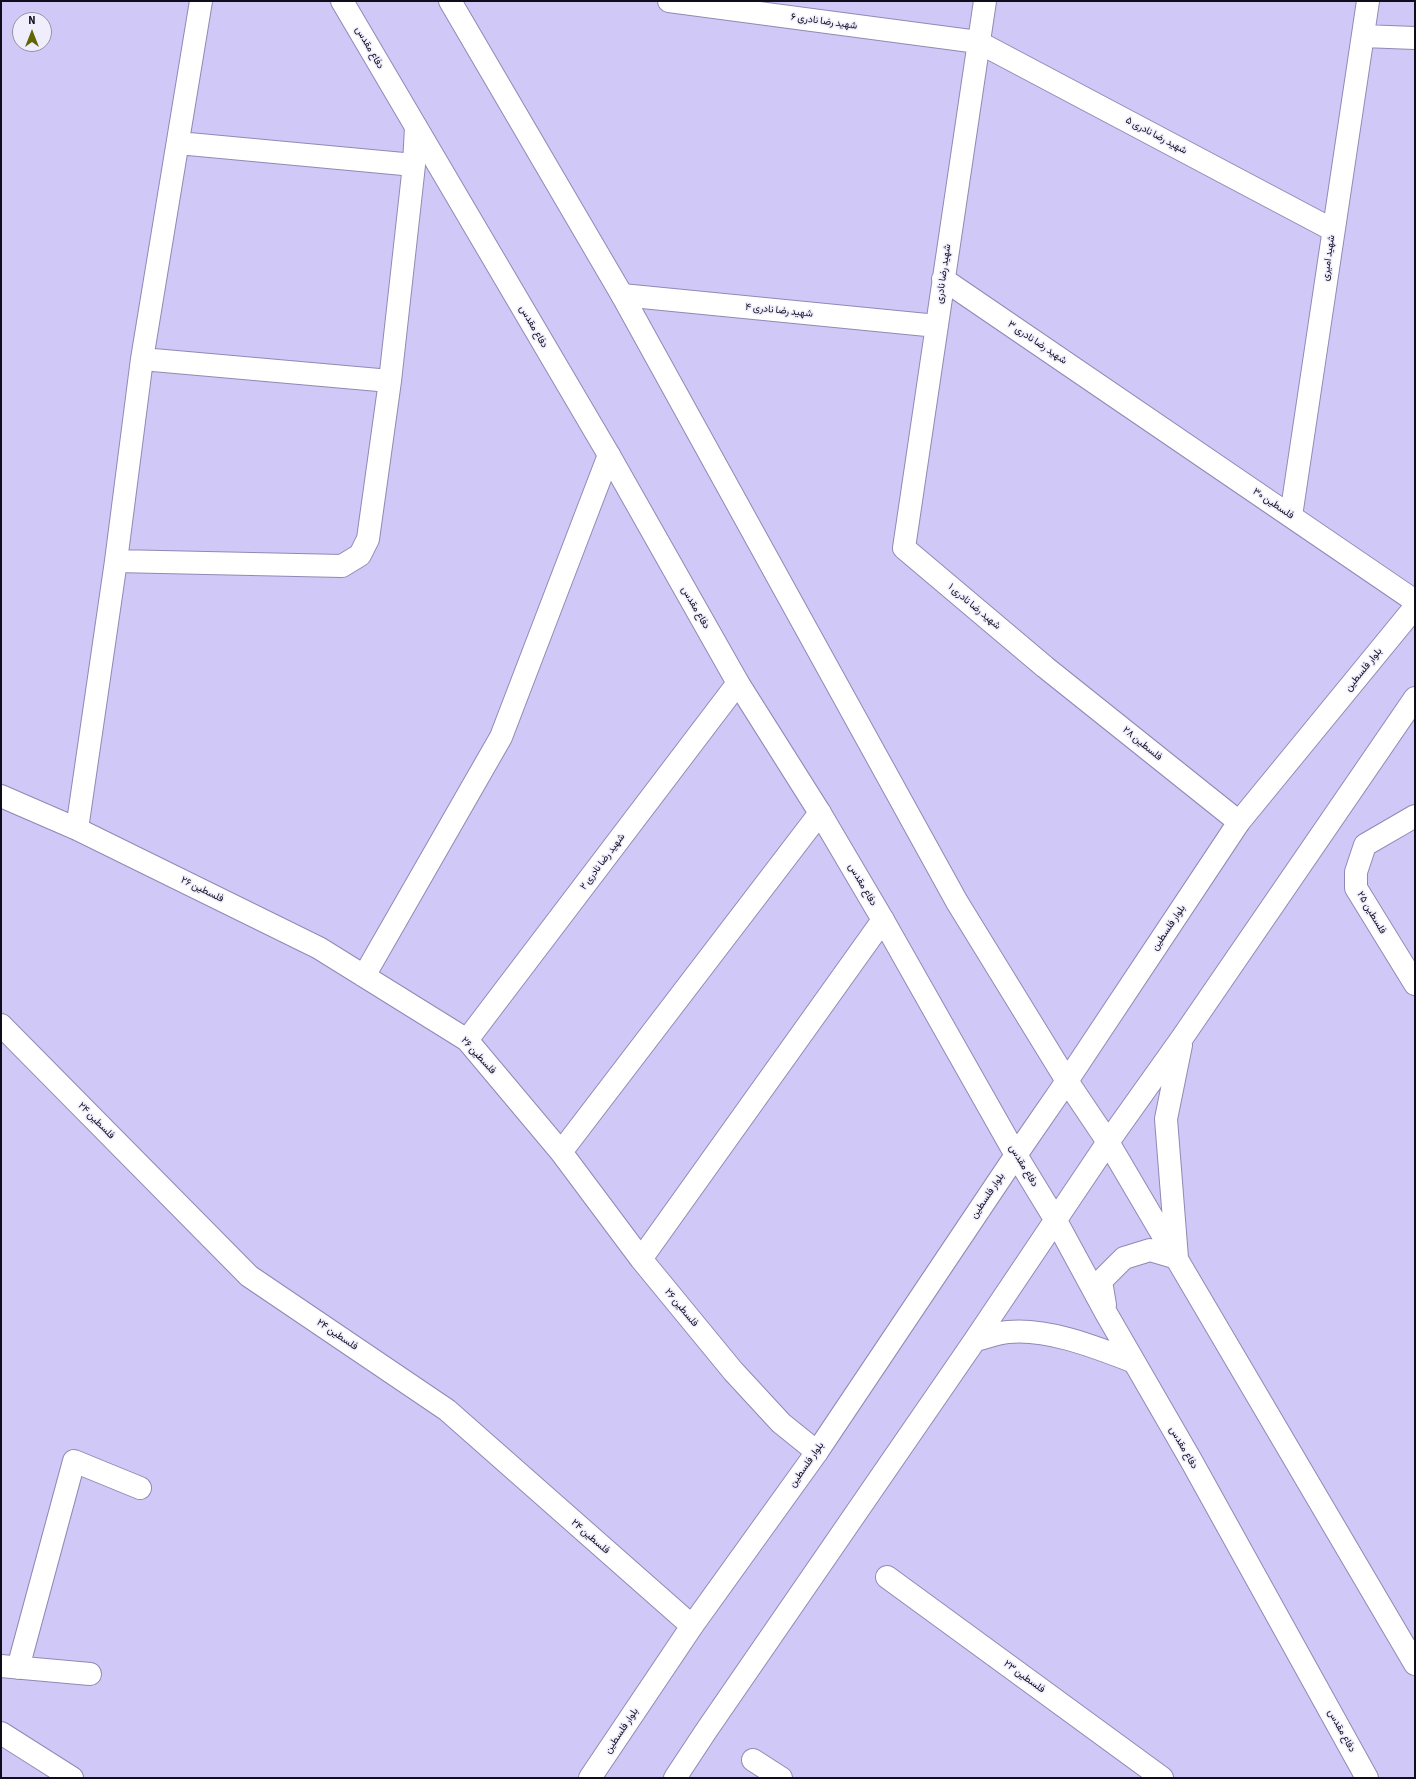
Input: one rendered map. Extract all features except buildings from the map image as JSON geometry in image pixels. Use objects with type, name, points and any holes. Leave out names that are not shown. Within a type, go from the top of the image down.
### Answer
[{"type":"street","points":[[77,829],[116,561],[142,359],[201,1]]},
{"type":"street","name":"دفاع مقدس","points":[[342,1],[608,454],[738,683],[820,813],[883,920],[1016,1155],[1055,1220],[1132,1361],[1192,1462],[1367,1778]]},
{"type":"street","points":[[450,1],[622,296],[957,902],[1067,1081],[1108,1142],[1415,1664]]},
{"type":"street","name":"شهید رضا نادری ۶","points":[[669,1],[978,42]]},
{"type":"street","name":"شهید رضا نادری","points":[[904,548],[985,1]]},
{"type":"street","name":"شهید امیری","points":[[1291,516],[1368,1]]},
{"type":"street","points":[[1363,36],[1415,38]]},
{"type":"street","name":"شهید رضا نادری ۵","points":[[978,42],[1333,230]]},
{"type":"street","points":[[116,561],[342,566],[360,556],[368,539],[390,381],[414,165],[416,127]]},
{"type":"street","points":[[178,143],[414,165]]},
{"type":"street","name":"شهید رضا نادری ۳","points":[[943,279],[1132,407]]},
{"type":"street","name":"شهید رضا نادری ۴","points":[[622,296],[937,326]]},
{"type":"street","points":[[142,359],[390,381]]},
{"type":"street","name":"فلسطین ۳۰","points":[[1132,407],[1415,601]]},
{"type":"street","points":[[364,976],[501,737],[608,454]]},
{"type":"street","name":"شهید رضا نادری ۱","points":[[904,548],[1045,667]]},
{"type":"street","name":"بلوار فلسطین","points":[[590,1778],[692,1626],[817,1452],[1067,1081],[1239,822],[1415,607]]},
{"type":"street","name":"فلسطین ۲۸","points":[[1045,667],[1239,822]]},
{"type":"street","name":"شهید رضا نادری ۲","points":[[467,1040],[738,683]]},
{"type":"street","points":[[675,1778],[975,1340],[1108,1142],[1182,1038],[1415,698]]},
{"type":"street","name":"فلسطین ۲۶","points":[[1,796],[77,829],[319,948],[467,1040],[561,1152],[641,1259],[733,1371],[781,1423],[817,1452]]},
{"type":"street","points":[[561,1152],[820,813]]},
{"type":"street","name":"فلسطین ۲۵","points":[[1415,816],[1366,844],[1356,872],[1356,888],[1415,984]]},
{"type":"street","points":[[641,1259],[883,920]]},
{"type":"street","name":"فلسطین ۲۴","points":[[1,1025],[249,1276],[447,1410],[692,1626]]},
{"type":"street","points":[[1177,1258],[1166,1119],[1182,1038]]},
{"type":"street","points":[[1106,1313],[1101,1281],[1124,1258],[1150,1250],[1177,1258]]},
{"type":"street","points":[[975,1340],[1007,1332],[1037,1333],[1089,1345],[1132,1361]]},
{"type":"street","points":[[90,1674],[9,1667],[74,1461],[140,1488]]},
{"type":"street","name":"فلسطین ۲۳","points":[[887,1577],[1162,1778]]},
{"type":"street","points":[[1,1733],[72,1778]]},
{"type":"street","points":[[753,1760],[781,1778]]}]
